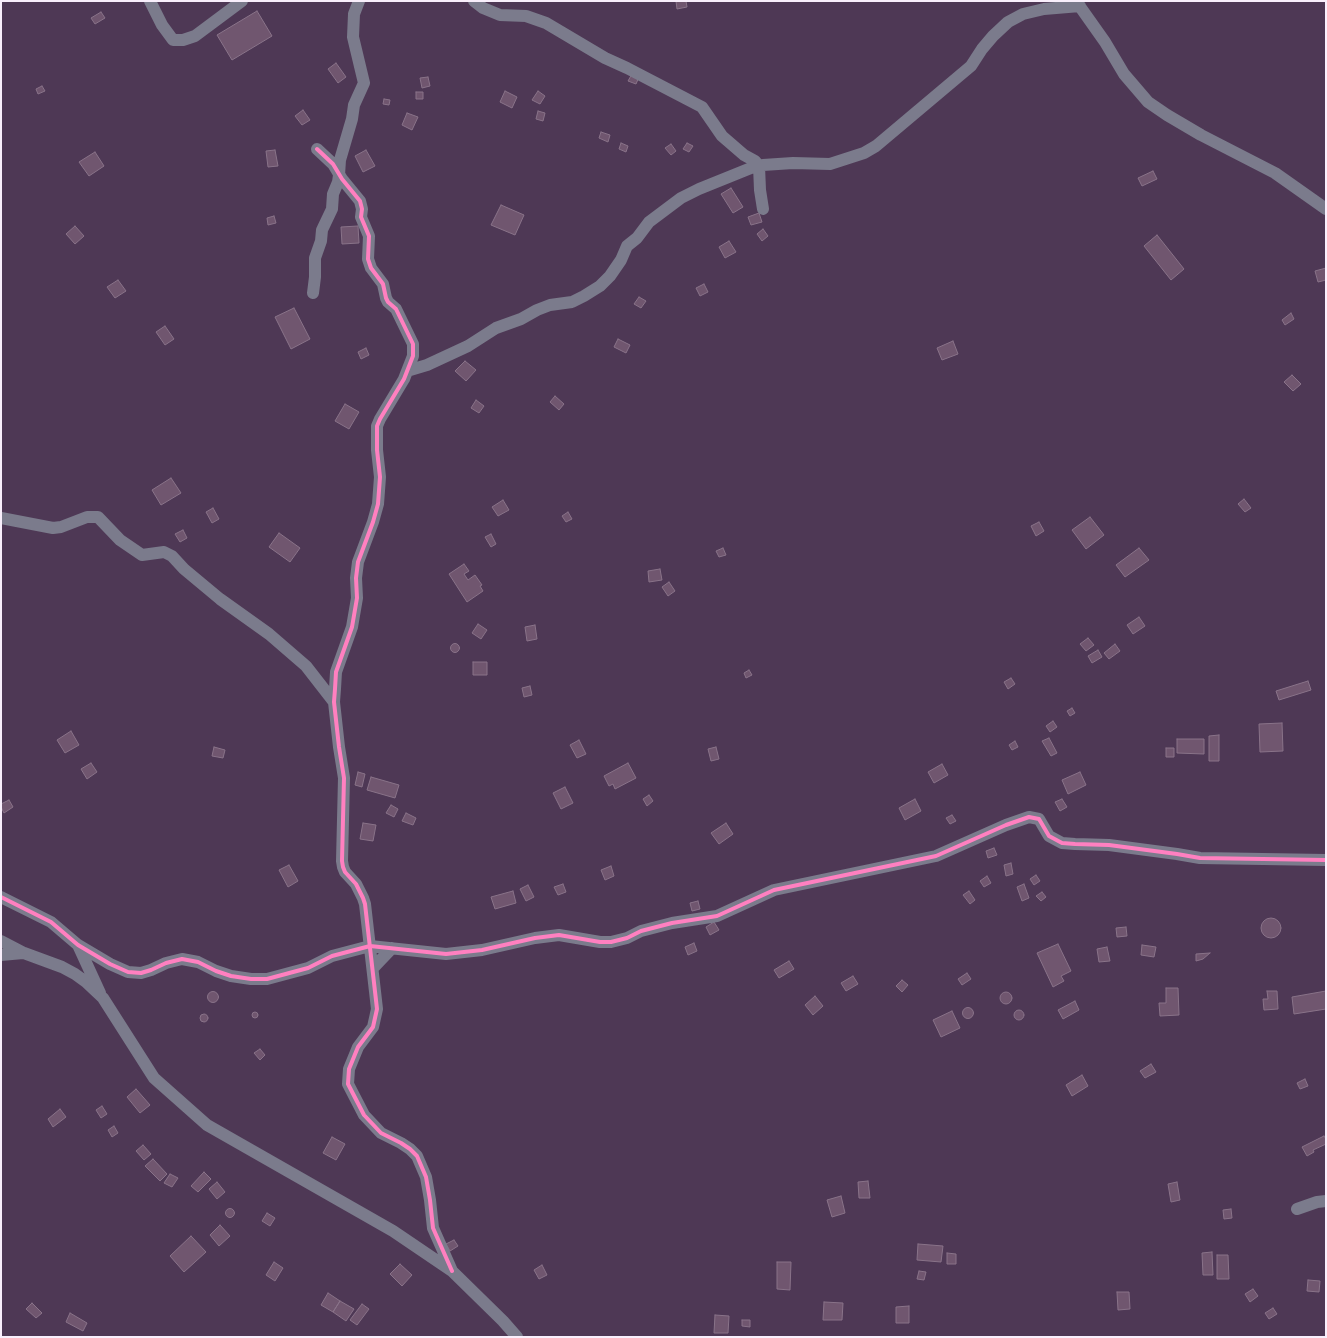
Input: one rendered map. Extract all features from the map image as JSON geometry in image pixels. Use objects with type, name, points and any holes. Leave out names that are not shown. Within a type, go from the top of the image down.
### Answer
[{"type":"street","points":[[150,1],[162,25],[173,40],[183,40],[195,36],[242,1]]},
{"type":"street","points":[[313,293],[315,277],[314,258],[321,241],[322,230],[332,209],[333,194],[338,182],[340,160],[352,119],[354,105],[364,83],[353,37],[354,14],[359,1]]},
{"type":"street","points":[[474,1],[483,8],[500,15],[526,16],[546,22],[605,58],[696,103],[706,112],[722,136],[744,155],[755,161],[759,166],[760,190],[763,209]]},
{"type":"street","points":[[407,371],[427,365],[468,346],[496,328],[521,319],[537,310],[572,302],[584,296],[600,286],[610,276],[621,260],[627,246],[637,238],[649,222],[681,198],[699,189],[759,166],[793,163],[830,164],[864,153],[876,146],[972,66],[982,49],[1008,22],[1023,14],[1078,3],[1105,42],[1124,74],[1148,102],[1201,135],[1274,173],[1326,209]]},
{"type":"street","points":[[317,149],[333,164],[339,175],[360,201],[362,209],[361,217],[369,236],[368,259],[371,268],[383,284],[386,298],[388,302],[396,309],[413,344],[413,356],[404,379],[377,426],[377,450],[380,477],[378,504],[373,522],[356,567],[358,598],[352,627],[336,672],[334,702],[344,778],[342,861],[346,872],[356,884],[363,898],[377,1009],[373,1027],[358,1048],[349,1069],[348,1084],[364,1115],[381,1133],[401,1143],[417,1156],[426,1177],[433,1228],[452,1271]]},
{"type":"street","points":[[1,518],[53,528],[61,527],[87,517],[98,517],[120,540],[142,555],[164,552],[172,556],[184,569],[220,600],[269,634],[306,666],[334,702]]},
{"type":"street","points":[[1,897],[51,922],[78,945],[110,964],[128,972],[141,973],[151,970],[166,962],[182,958],[198,962],[216,971],[231,976],[251,979],[267,979],[308,968],[332,956],[370,946],[446,954],[489,948],[536,938],[559,935],[600,942],[611,942],[627,938],[641,931],[665,925],[717,916],[774,890],[936,856],[1006,825],[1029,817],[1039,819],[1049,836],[1062,843],[1109,845],[1200,858],[1326,860]]},
{"type":"street","points":[[1,941],[24,953],[62,966],[75,974],[103,998]]},
{"type":"street","points":[[78,945],[103,998],[154,1078],[207,1125],[393,1231],[452,1271],[503,1321],[517,1337]]},
{"type":"street","points":[[373,968],[392,948]]},
{"type":"street","points":[[1,955],[24,953]]},
{"type":"street","points":[[1297,1209],[1317,1202],[1326,1201]]},
{"type":"building","points":[[676,1],[686,1],[687,7],[677,9]]},
{"type":"building","points":[[257,11],[272,36],[232,60],[217,35]]},
{"type":"building","points":[[101,12],[105,18],[95,24],[91,18]]},
{"type":"building","points":[[336,63],[346,77],[338,83],[328,69]]},
{"type":"building","points":[[632,74],[639,77],[636,84],[628,81]]},
{"type":"building","points":[[428,77],[430,86],[422,88],[420,78]]},
{"type":"building","points":[[42,86],[45,91],[38,94],[36,89]]},
{"type":"building","points":[[505,91],[517,97],[512,108],[500,102]]},
{"type":"building","points":[[538,91],[545,96],[540,104],[532,100]]},
{"type":"building","points":[[416,92],[423,92],[423,99],[416,99]]},
{"type":"building","points":[[384,99],[390,100],[389,105],[383,104]]},
{"type":"building","points":[[303,110],[310,120],[302,125],[295,116]]},
{"type":"building","points":[[538,111],[545,113],[543,121],[536,119]]},
{"type":"building","points":[[407,113],[418,117],[412,130],[402,125]]},
{"type":"building","points":[[601,132],[610,135],[608,142],[599,138]]},
{"type":"building","points":[[621,143],[628,146],[626,152],[619,149]]},
{"type":"building","points":[[687,143],[693,146],[689,152],[683,149]]},
{"type":"building","points":[[671,144],[676,151],[671,155],[665,148]]},
{"type":"building","points":[[275,150],[278,166],[268,167],[266,151]]},
{"type":"building","points":[[366,150],[375,166],[363,172],[355,156]]},
{"type":"building","points":[[95,152],[104,166],[89,176],[79,162]]},
{"type":"building","points":[[1153,171],[1157,179],[1142,186],[1138,178]]},
{"type":"building","points":[[731,188],[743,207],[733,213],[721,194]]},
{"type":"building","points":[[501,205],[524,215],[515,235],[491,225]]},
{"type":"building","points":[[759,213],[762,222],[751,225],[748,217]]},
{"type":"building","points":[[274,216],[276,223],[268,225],[267,218]]},
{"type":"building","points":[[75,226],[84,236],[75,244],[66,234]]},
{"type":"building","points":[[358,226],[359,243],[342,244],[341,227]]},
{"type":"building","points":[[763,229],[768,236],[762,241],[757,234]]},
{"type":"building","points":[[1157,235],[1184,269],[1171,280],[1144,246]]},
{"type":"building","points":[[729,241],[736,252],[725,258],[719,247]]},
{"type":"building","points":[[1326,268],[1326,280],[1318,282],[1315,271]]},
{"type":"building","points":[[118,280],[126,291],[115,298],[107,287]]},
{"type":"building","points":[[704,284],[708,292],[700,296],[696,288]]},
{"type":"building","points":[[639,297],[646,301],[641,308],[634,304]]},
{"type":"building","points":[[294,308],[310,339],[291,349],[275,317]]},
{"type":"building","points":[[1291,313],[1294,319],[1285,325],[1282,320]]},
{"type":"building","points":[[165,326],[174,339],[165,345],[156,332]]},
{"type":"building","points":[[618,339],[630,345],[626,353],[614,347]]},
{"type":"building","points":[[953,341],[958,354],[942,360],[937,348]]},
{"type":"building","points":[[366,348],[369,355],[361,359],[358,352]]},
{"type":"building","points":[[465,361],[476,370],[466,381],[455,371]]},
{"type":"building","points":[[1292,375],[1301,384],[1293,391],[1284,382]]},
{"type":"building","points":[[555,396],[564,404],[559,410],[550,402]]},
{"type":"building","points":[[476,400],[484,406],[479,413],[471,408]]},
{"type":"building","points":[[345,404],[359,412],[349,429],[335,421]]},
{"type":"building","points":[[171,478],[181,493],[161,505],[152,490]]},
{"type":"building","points":[[1244,499],[1251,508],[1245,512],[1238,504]]},
{"type":"building","points":[[503,500],[509,510],[498,516],[492,507]]},
{"type":"building","points":[[213,508],[219,519],[212,523],[206,512]]},
{"type":"building","points":[[568,512],[572,519],[566,522],[562,516]]},
{"type":"building","points":[[1090,517],[1104,535],[1086,549],[1072,530]]},
{"type":"building","points":[[1039,522],[1044,531],[1036,536],[1031,526]]},
{"type":"building","points":[[183,530],[187,538],[180,542],[175,534]]},
{"type":"building","points":[[279,533],[300,548],[290,562],[269,547]]},
{"type":"building","points":[[491,534],[496,544],[491,547],[485,537]]},
{"type":"building","points":[[723,548],[726,555],[719,557],[716,551]]},
{"type":"building","points":[[1139,548],[1149,560],[1125,577],[1116,565]]},
{"type":"building","points":[[464,564],[469,571],[464,574],[468,580],[475,575],[482,585],[480,586],[483,591],[467,602],[449,574]]},
{"type":"building","points":[[660,569],[662,580],[649,582],[648,571]]},
{"type":"building","points":[[669,582],[675,591],[668,596],[662,587]]},
{"type":"building","points":[[1139,617],[1145,626],[1133,634],[1127,625]]},
{"type":"building","points":[[478,624],[487,630],[481,639],[472,633]]},
{"type":"building","points":[[535,625],[537,639],[527,641],[525,627]]},
{"type":"building","points":[[1088,638],[1094,645],[1086,651],[1080,644]]},
{"type":"building","points":[[453,644],[457,644],[459,648],[457,652],[453,652],[451,650],[451,646]]},
{"type":"building","points":[[1115,644],[1120,651],[1109,659],[1104,653]]},
{"type":"building","points":[[1098,650],[1102,657],[1092,663],[1088,656]]},
{"type":"building","points":[[473,662],[487,662],[487,675],[473,675]]},
{"type":"building","points":[[749,670],[752,675],[746,678],[744,673]]},
{"type":"building","points":[[1011,678],[1015,684],[1008,689],[1004,682]]},
{"type":"building","points":[[1308,681],[1311,690],[1279,700],[1276,691]]},
{"type":"building","points":[[530,686],[532,695],[524,697],[522,688]]},
{"type":"building","points":[[1072,708],[1075,713],[1070,716],[1067,711]]},
{"type":"building","points":[[1053,721],[1057,727],[1050,732],[1046,726]]},
{"type":"building","points":[[1282,723],[1283,751],[1260,752],[1259,724]]},
{"type":"building","points":[[71,731],[79,745],[65,753],[57,740]]},
{"type":"building","points":[[1219,735],[1219,761],[1209,761],[1209,736]]},
{"type":"building","points":[[1049,738],[1057,753],[1051,756],[1042,741]]},
{"type":"building","points":[[1177,739],[1204,739],[1204,754],[1177,753]]},
{"type":"building","points":[[579,740],[586,754],[577,758],[570,745]]},
{"type":"building","points":[[1015,741],[1018,747],[1012,750],[1009,745]]},
{"type":"building","points":[[214,747],[225,750],[223,758],[212,756]]},
{"type":"building","points":[[716,747],[719,759],[711,761],[708,749]]},
{"type":"building","points":[[1166,748],[1174,748],[1174,757],[1166,757]]},
{"type":"building","points":[[91,763],[97,772],[87,779],[81,769]]},
{"type":"building","points":[[628,763],[636,778],[615,789],[613,784],[609,786],[604,776]]},
{"type":"building","points":[[942,764],[948,775],[934,783],[928,772]]},
{"type":"building","points":[[358,772],[365,774],[362,787],[355,785]]},
{"type":"building","points":[[1080,772],[1086,785],[1068,794],[1062,780]]},
{"type":"building","points":[[371,777],[399,785],[395,798],[367,790]]},
{"type":"building","points":[[565,787],[573,803],[561,809],[553,793]]},
{"type":"building","points":[[649,795],[653,801],[647,806],[643,799]]},
{"type":"building","points":[[915,799],[921,811],[905,820],[899,808]]},
{"type":"building","points":[[1062,799],[1067,807],[1060,811],[1055,802]]},
{"type":"building","points":[[9,800],[13,807],[4,813],[1,804]]},
{"type":"building","points":[[391,805],[398,809],[394,817],[386,813]]},
{"type":"building","points":[[406,813],[416,818],[413,825],[402,821]]},
{"type":"building","points":[[952,815],[956,821],[950,824],[946,818]]},
{"type":"building","points":[[363,823],[376,825],[373,841],[360,839]]},
{"type":"building","points":[[726,823],[733,834],[719,844],[711,833]]},
{"type":"building","points":[[994,848],[997,855],[988,858],[986,851]]},
{"type":"building","points":[[1011,863],[1013,874],[1006,876],[1004,865]]},
{"type":"building","points":[[289,865],[298,881],[288,887],[279,870]]},
{"type":"building","points":[[611,866],[614,876],[605,880],[601,870]]},
{"type":"building","points":[[1036,875],[1040,881],[1034,885],[1030,879]]},
{"type":"building","points":[[987,876],[991,883],[984,887],[980,881]]},
{"type":"building","points":[[563,884],[566,892],[558,895],[554,887]]},
{"type":"building","points":[[1024,884],[1029,898],[1022,901],[1017,887]]},
{"type":"building","points":[[528,885],[534,897],[526,901],[520,889]]},
{"type":"building","points":[[513,891],[516,903],[495,909],[491,897]]},
{"type":"building","points":[[969,891],[975,900],[970,904],[963,895]]},
{"type":"building","points":[[1042,892],[1046,897],[1041,901],[1036,896]]},
{"type":"building","points":[[698,901],[700,909],[692,911],[690,903]]},
{"type":"building","points":[[1271,918],[1278,921],[1281,928],[1278,935],[1271,938],[1264,935],[1261,928],[1264,921]]},
{"type":"building","points":[[714,922],[719,930],[710,935],[706,927]]},
{"type":"building","points":[[1126,927],[1127,936],[1117,937],[1116,928]]},
{"type":"building","points":[[694,943],[697,951],[688,955],[685,947]]},
{"type":"building","points":[[1058,944],[1071,971],[1061,976],[1064,981],[1053,987],[1037,953]]},
{"type":"building","points":[[1142,945],[1156,947],[1154,957],[1141,955]]},
{"type":"building","points":[[1107,947],[1110,961],[1099,962],[1097,949]]},
{"type":"building","points":[[1210,953],[1203,959],[1196,961],[1196,954]]},
{"type":"building","points":[[789,961],[794,969],[779,978],[774,970]]},
{"type":"building","points":[[967,973],[971,979],[962,985],[958,979]]},
{"type":"building","points":[[853,976],[858,984],[846,991],[841,983]]},
{"type":"building","points":[[902,980],[908,985],[902,992],[896,986]]},
{"type":"building","points":[[1166,988],[1178,988],[1179,1015],[1160,1016],[1159,1003],[1166,1003]]},
{"type":"building","points":[[1267,991],[1277,991],[1278,1009],[1264,1010],[1263,999],[1268,999]]},
{"type":"building","points":[[1326,991],[1326,1009],[1294,1014],[1292,997]]},
{"type":"building","points":[[211,992],[215,992],[217,993],[217,1001],[211,1002],[208,999],[208,995]]},
{"type":"building","points":[[1004,992],[1008,992],[1012,998],[1008,1004],[1004,1004],[1000,1000],[1000,996]]},
{"type":"building","points":[[815,996],[823,1006],[813,1015],[805,1005]]},
{"type":"building","points":[[1075,1001],[1079,1010],[1063,1019],[1058,1010]]},
{"type":"building","points":[[968,1007],[972,1009],[974,1013],[972,1017],[968,1019],[964,1017],[962,1013],[964,1009]]},
{"type":"building","points":[[1019,1010],[1024,1015],[1019,1020],[1014,1015]]},
{"type":"building","points":[[952,1011],[960,1028],[941,1037],[933,1020]]},
{"type":"building","points":[[255,1012],[258,1015],[255,1018],[252,1015]]},
{"type":"building","points":[[202,1014],[206,1014],[208,1018],[206,1022],[202,1022],[200,1020],[200,1016]]},
{"type":"building","points":[[260,1049],[265,1055],[260,1060],[254,1053]]},
{"type":"building","points":[[1151,1064],[1156,1072],[1145,1078],[1140,1071]]},
{"type":"building","points":[[1082,1075],[1088,1086],[1072,1096],[1066,1085]]},
{"type":"building","points":[[1305,1079],[1308,1086],[1300,1089],[1297,1083]]},
{"type":"building","points":[[136,1089],[150,1105],[140,1113],[127,1097]]},
{"type":"building","points":[[102,1106],[107,1114],[101,1118],[96,1110]]},
{"type":"building","points":[[60,1109],[66,1117],[53,1127],[48,1119]]},
{"type":"building","points":[[114,1126],[118,1133],[112,1137],[108,1130]]},
{"type":"building","points":[[1324,1136],[1326,1139],[1326,1144],[1313,1150],[1314,1152],[1307,1156],[1302,1147]]},
{"type":"building","points":[[332,1137],[345,1144],[336,1160],[323,1153]]},
{"type":"building","points":[[143,1145],[151,1154],[144,1160],[136,1151]]},
{"type":"building","points":[[153,1159],[167,1174],[160,1181],[145,1166]]},
{"type":"building","points":[[204,1172],[211,1179],[198,1192],[191,1186]]},
{"type":"building","points":[[170,1174],[178,1178],[172,1187],[164,1183]]},
{"type":"building","points":[[868,1181],[870,1198],[859,1198],[858,1182]]},
{"type":"building","points":[[217,1182],[225,1192],[217,1199],[209,1189]]},
{"type":"building","points":[[1177,1182],[1180,1200],[1171,1202],[1168,1184]]},
{"type":"building","points":[[841,1196],[845,1213],[832,1217],[827,1200]]},
{"type":"building","points":[[228,1209],[232,1209],[234,1213],[232,1217],[228,1217],[226,1215],[226,1211]]},
{"type":"building","points":[[1231,1209],[1232,1218],[1224,1219],[1223,1210]]},
{"type":"building","points":[[267,1213],[275,1218],[270,1226],[262,1221]]},
{"type":"building","points":[[220,1225],[230,1236],[219,1246],[210,1235]]},
{"type":"building","points":[[191,1236],[206,1252],[184,1272],[170,1256]]},
{"type":"building","points":[[454,1240],[458,1246],[450,1251],[446,1244]]},
{"type":"building","points":[[918,1244],[943,1246],[941,1262],[917,1260]]},
{"type":"building","points":[[1212,1252],[1213,1275],[1203,1275],[1202,1253]]},
{"type":"building","points":[[947,1253],[956,1254],[956,1264],[947,1264]]},
{"type":"building","points":[[1217,1255],[1228,1255],[1229,1279],[1217,1279]]},
{"type":"building","points":[[274,1262],[283,1268],[275,1281],[266,1275]]},
{"type":"building","points":[[777,1262],[791,1262],[790,1290],[777,1289]]},
{"type":"building","points":[[400,1264],[412,1275],[402,1286],[390,1274]]},
{"type":"building","points":[[542,1265],[547,1275],[539,1279],[534,1270]]},
{"type":"building","points":[[919,1271],[926,1272],[924,1280],[917,1279]]},
{"type":"building","points":[[1308,1280],[1320,1281],[1319,1292],[1307,1291]]},
{"type":"building","points":[[1253,1289],[1258,1296],[1250,1302],[1245,1294]]},
{"type":"building","points":[[1117,1292],[1129,1292],[1130,1309],[1118,1310]]},
{"type":"building","points":[[328,1293],[340,1301],[333,1312],[321,1305]]},
{"type":"building","points":[[340,1301],[354,1309],[346,1321],[333,1312]]},
{"type":"building","points":[[824,1302],[843,1303],[842,1320],[823,1320]]},
{"type":"building","points":[[32,1303],[42,1313],[36,1318],[26,1309]]},
{"type":"building","points":[[362,1304],[369,1309],[357,1325],[350,1320]]},
{"type":"building","points":[[909,1306],[909,1323],[896,1323],[896,1307]]},
{"type":"building","points":[[1273,1308],[1277,1314],[1269,1319],[1265,1313]]},
{"type":"building","points":[[70,1313],[87,1323],[83,1331],[66,1322]]},
{"type":"building","points":[[715,1315],[729,1316],[728,1333],[714,1333]]},
{"type":"building","points":[[742,1320],[750,1320],[750,1327],[742,1326]]},
{"type":"cycle path","points":[[317,149],[333,164],[342,179],[360,201],[362,209],[361,217],[369,236],[368,259],[371,268],[383,284],[386,298],[388,302],[396,309],[413,344],[413,356],[404,379],[377,426],[377,450],[380,477],[378,504],[358,562],[356,578],[357,598],[352,627],[336,672],[334,702],[344,778],[342,861],[345,872],[356,884],[365,904],[377,1009],[373,1027],[358,1047],[349,1069],[348,1084],[364,1115],[381,1133],[401,1143],[417,1156],[426,1177],[433,1228],[452,1271]]},
{"type":"cycle path","points":[[1,897],[51,922],[78,945],[110,964],[128,972],[141,973],[166,963],[182,959],[198,962],[216,971],[231,976],[251,979],[267,979],[308,968],[332,956],[370,946],[446,954],[482,950],[535,938],[559,935],[600,942],[611,942],[627,938],[641,931],[672,923],[717,916],[774,890],[936,856],[1006,825],[1029,817],[1039,819],[1049,836],[1062,843],[1109,845],[1200,858],[1326,860]]}]
